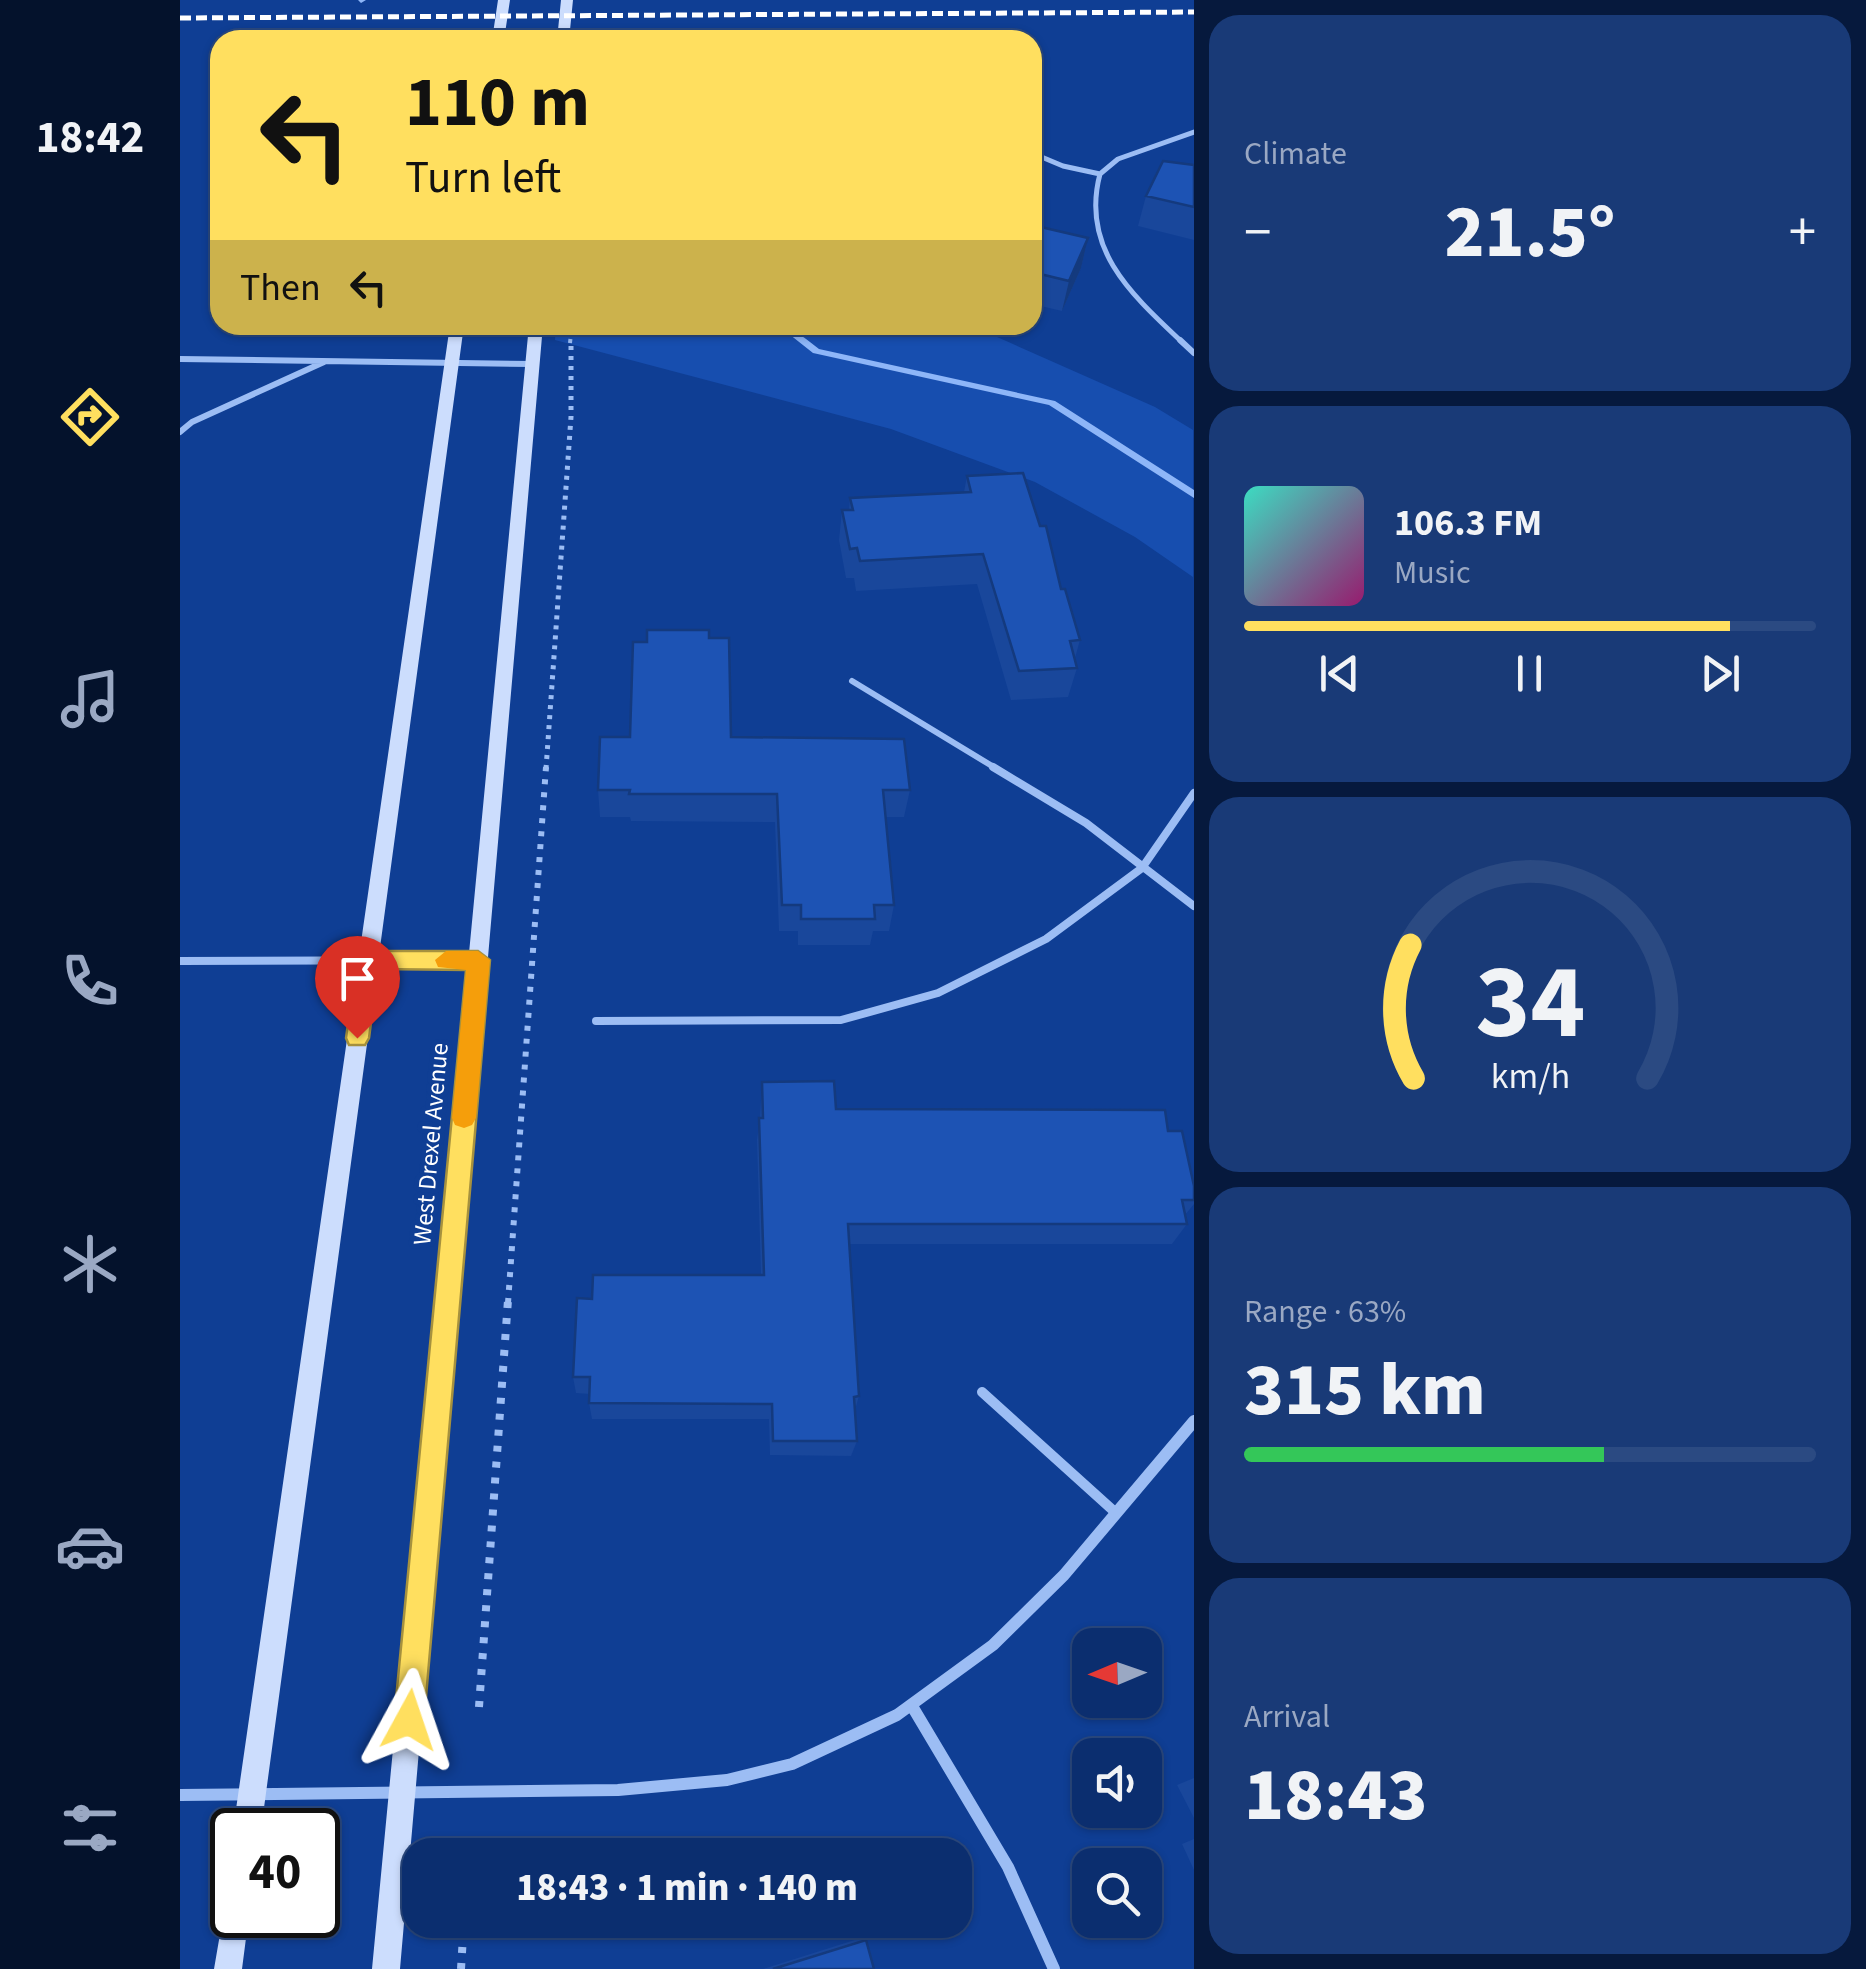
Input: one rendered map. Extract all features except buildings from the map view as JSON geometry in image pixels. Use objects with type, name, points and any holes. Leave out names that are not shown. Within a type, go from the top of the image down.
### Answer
[{"type":"street","points":[[500,30],[504,0]]},
{"type":"street","points":[[564,30],[566,0]]},
{"type":"street","points":[[251,1808],[455,335]]},
{"type":"street","name":"West Drexel Avenue","points":[[386,1969],[535,335]]},
{"type":"street","points":[[180,1795],[402,1796],[660,1789],[758,1775],[841,1742],[912,1706],[961,1670],[1045,1595],[1194,1421]]},
{"type":"street","points":[[912,1706],[1008,1867],[1054,1969]]},
{"type":"street","points":[[228,1969],[232,1938]]},
{"type":"lane","points":[[1194,132],[1118,160],[1100,174],[1093,200],[1100,244],[1112,264],[1194,353]]},
{"type":"lane","points":[[1042,157],[1100,174]]},
{"type":"lane","points":[[180,359],[532,364]]},
{"type":"lane","points":[[180,432],[192,422],[325,362]]},
{"type":"lane","points":[[852,681],[1086,823],[1194,906]]},
{"type":"lane","points":[[596,1022],[842,1020],[938,993],[1046,939],[1142,868],[1194,793]]},
{"type":"lane","points":[[180,961],[478,960]]},
{"type":"lane","points":[[982,1392],[1116,1513]]},
{"type":"path","points":[[479,1706],[571,416],[568,370],[571,335]]},
{"type":"path","points":[[461,1969],[463,1938]]},
{"type":"shaded area","points":[[555,335],[993,335],[1155,407],[1193,430],[1193,577],[1135,537],[1035,482],[891,429],[555,340]]},
{"type":"waterway","points":[[796,335],[816,351],[1052,403],[1194,495]]},
{"type":"railway","points":[[180,18],[1194,12]]},
{"type":"slow traffic","points":[[446,960],[478,960],[464,1118]]},
{"type":"route","points":[[357,1038],[368,960],[478,960],[409,1720]]}]
